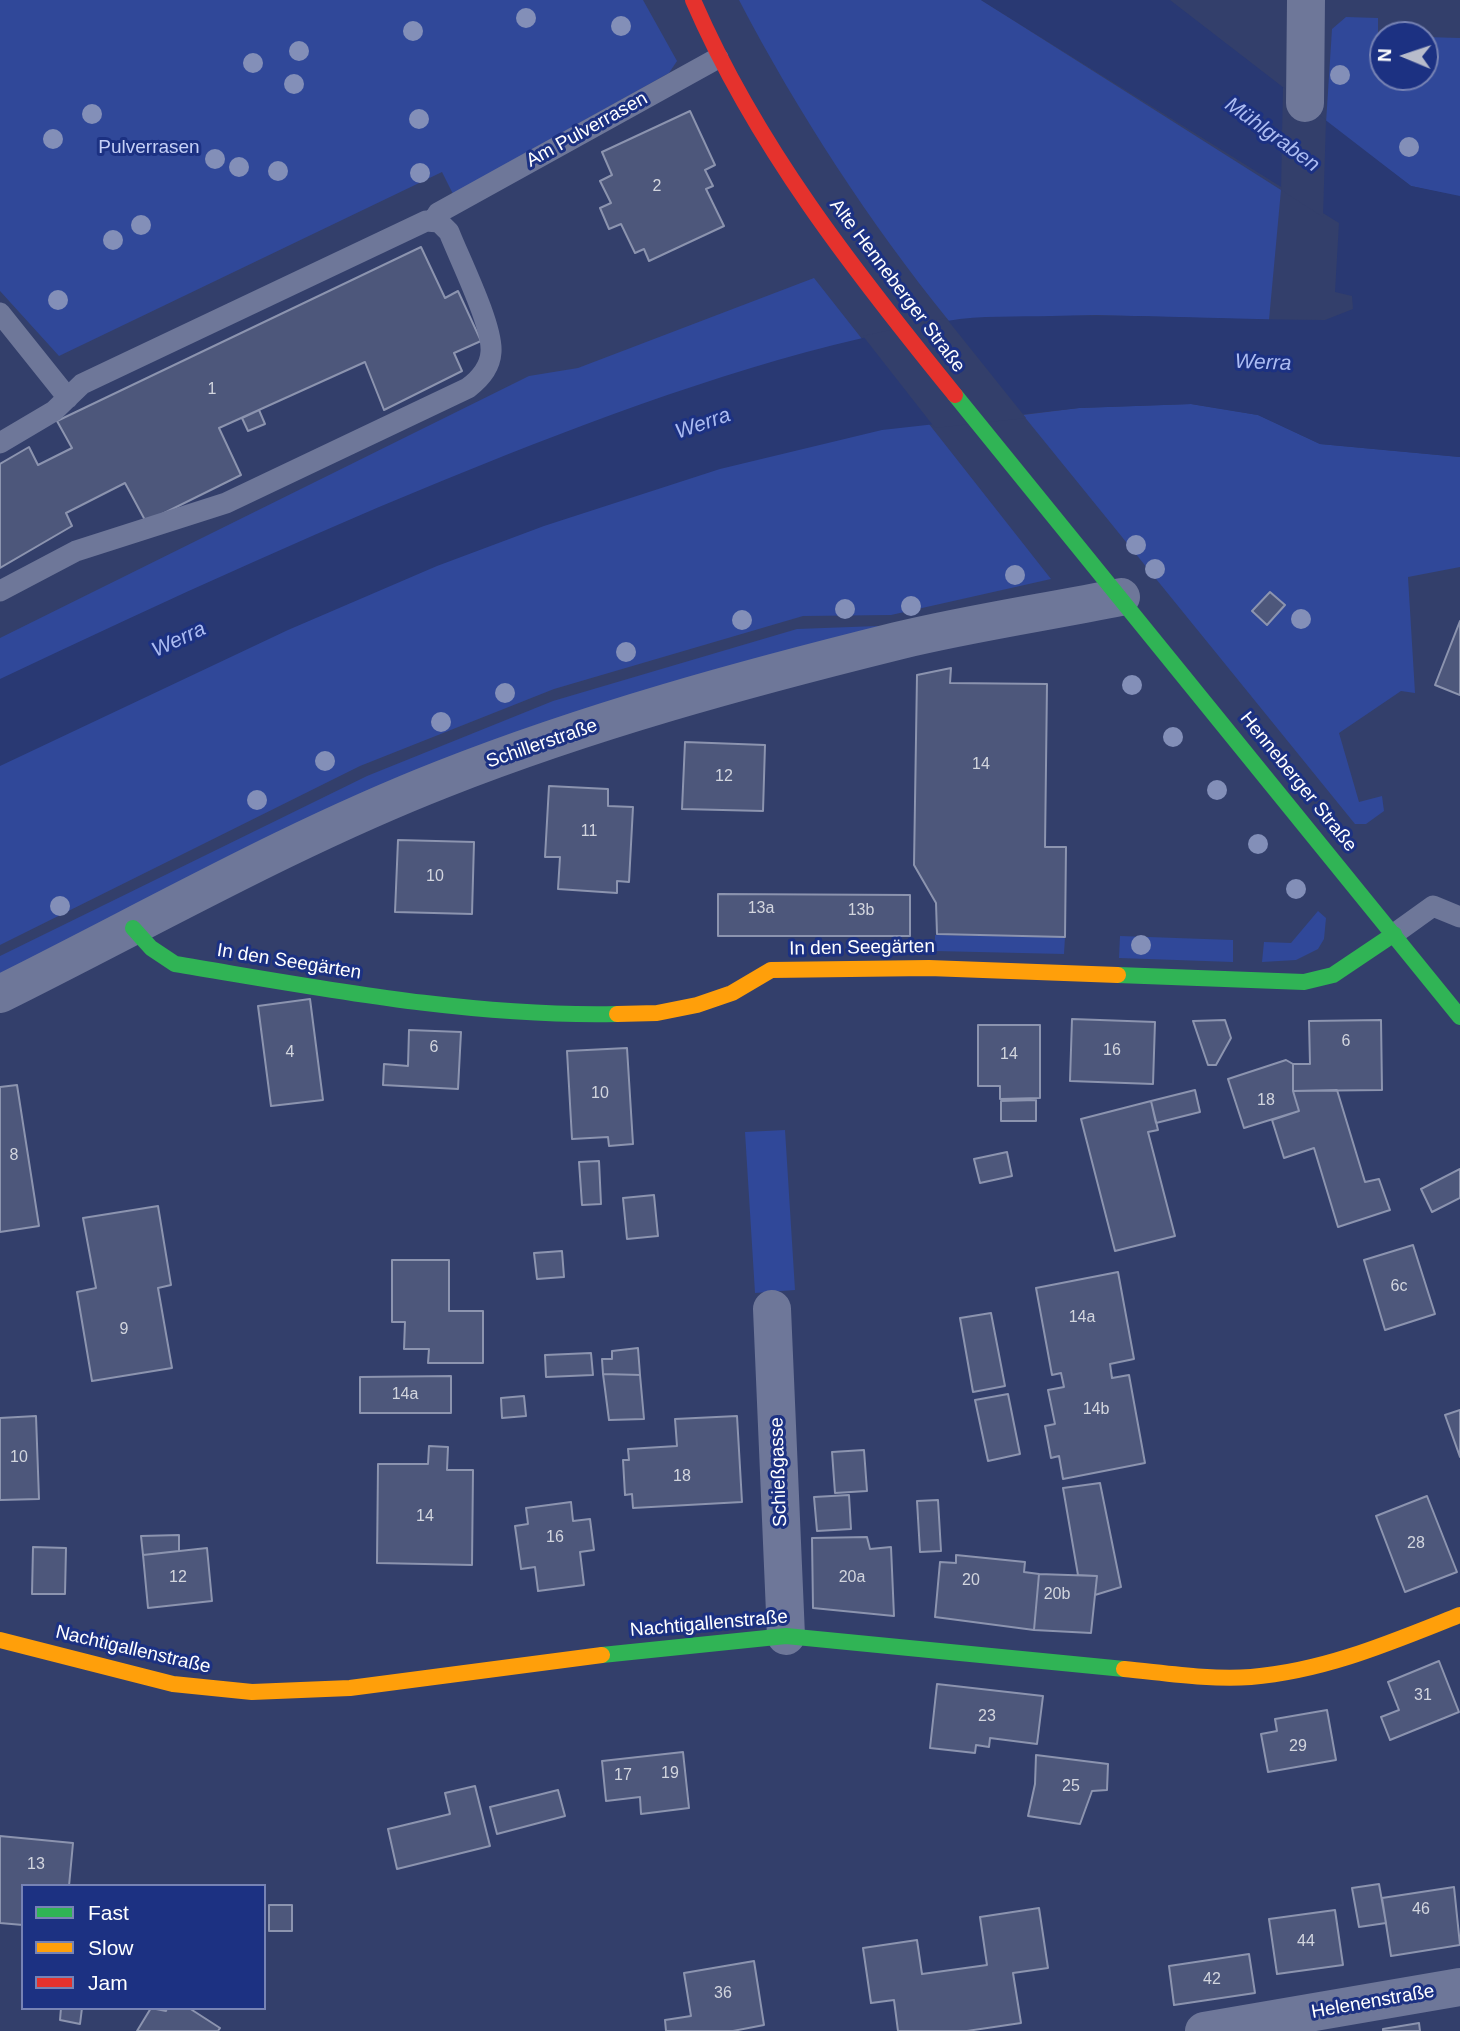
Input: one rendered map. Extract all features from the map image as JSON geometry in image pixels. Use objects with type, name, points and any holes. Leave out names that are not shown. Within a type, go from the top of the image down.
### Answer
[{"type":"street","name":"Alte Henneberger Straße","points":[[693,0],[718,58],[783,167],[876,298],[1111,586]]},
{"type":"street","points":[[1305,103],[1306,0]]},
{"type":"street","name":"Schillerstraße","points":[[0,994],[242,870],[363,812],[550,740],[671,701],[1111,586]]},
{"type":"street","name":"Henneberger Straße","points":[[1111,586],[1460,1017]]},
{"type":"street","name":"In den Seegärten","points":[[133,928],[150,948],[175,964],[380,998],[552,1015],[657,1013],[697,1005],[732,993],[771,970],[826,967],[943,968],[1304,982],[1333,975],[1394,934]]},
{"type":"street","name":"Schießgasse","points":[[772,1309],[786,1636]]},
{"type":"street","name":"Nachtigallenstraße","points":[[0,1640],[173,1684],[252,1692],[350,1688],[690,1644],[786,1636],[1217,1678],[1260,1678],[1299,1672],[1345,1660],[1460,1615]]},
{"type":"street","name":"Helenenstraße","points":[[1204,2031],[1460,1987]]},
{"type":"lane","name":"Am Pulverrasen","points":[[0,443],[54,411],[82,384],[422,223],[433,221],[438,213],[718,58]]},
{"type":"lane","points":[[0,591],[76,551],[226,503],[478,381],[490,360],[491,338],[449,232],[433,221]]},
{"type":"lane","points":[[1,314],[68,398]]},
{"type":"lane","points":[[1394,934],[1433,906],[1460,918]]},
{"type":"green space","name":"Pulverrasen","points":[[0,0],[643,0],[677,61],[669,73],[453,194],[442,172],[59,356],[0,291]]},
{"type":"green space","points":[[739,0],[981,0],[1281,190],[1269,320],[1095,315],[949,321],[836,166],[785,84]]},
{"type":"green space","points":[[1346,17],[1378,18],[1378,21],[1369,21],[1369,91],[1439,91],[1439,37],[1460,38],[1460,197],[1411,186],[1326,123],[1332,29]]},
{"type":"green space","points":[[814,278],[1051,579],[891,615],[803,616],[554,689],[360,766],[0,945],[0,638],[529,376],[578,368]]},
{"type":"green space","points":[[1191,404],[1258,415],[1320,444],[1460,457],[1460,567],[1408,577],[1415,693],[1401,691],[1339,733],[1359,802],[1382,796],[1384,811],[1366,824],[1355,824],[1023,415],[1079,408]]},
{"type":"green space","points":[[878,626],[879,629],[846,638],[0,975],[0,956],[367,776],[553,701],[797,629]]},
{"type":"green space","points":[[1318,911],[1326,918],[1324,939],[1318,949],[1296,960],[1262,962],[1264,942],[1291,943]]},
{"type":"green space","points":[[935,935],[1065,937],[1064,954],[935,951]]},
{"type":"green space","points":[[1120,936],[1233,940],[1233,962],[1119,958]]},
{"type":"green space","points":[[785,1130],[795,1290],[755,1293],[745,1132]]},
{"type":"water","points":[[981,0],[1170,0],[1411,186],[1460,196],[1460,457],[1320,444],[1258,415],[1191,404],[1079,408],[882,430],[720,469],[544,526],[437,566],[288,630],[0,766],[0,679],[314,535],[506,455],[668,395],[834,345],[960,319],[1086,316],[1325,320],[1353,309],[1352,296],[1335,292],[1339,223]]},
{"type":"pier","points":[[1283,87],[1326,120],[1323,217],[1281,190]]},
{"type":"pier","points":[[946,318],[1026,418],[935,428],[863,336]]},
{"type":"building","points":[[690,111],[715,165],[705,170],[713,186],[706,189],[724,226],[649,261],[644,249],[635,253],[621,224],[609,229],[600,208],[611,203],[600,181],[612,175],[602,152]]},
{"type":"building","points":[[421,247],[445,298],[458,291],[481,341],[454,353],[462,371],[384,410],[365,362],[219,428],[241,475],[146,522],[125,483],[66,513],[72,526],[0,568],[0,464],[29,447],[38,465],[72,448],[57,421]]},
{"type":"building","points":[[259,410],[265,424],[248,431],[242,418]]},
{"type":"building","points":[[1270,592],[1285,605],[1267,625],[1252,611]]},
{"type":"building","points":[[1460,621],[1460,695],[1435,685]]},
{"type":"building","points":[[951,668],[950,683],[1047,684],[1045,847],[1066,847],[1065,937],[937,934],[936,903],[914,865],[917,675]]},
{"type":"building","points":[[685,742],[765,745],[763,811],[682,809]]},
{"type":"building","points":[[549,786],[608,789],[608,806],[633,807],[629,882],[617,881],[617,893],[558,889],[560,857],[545,857]]},
{"type":"building","points":[[398,840],[474,842],[472,914],[395,912]]},
{"type":"building","points":[[718,894],[910,895],[910,936],[718,936]]},
{"type":"building","points":[[310,999],[323,1100],[271,1106],[258,1006]]},
{"type":"building","points":[[1072,1019],[1155,1022],[1153,1084],[1070,1081]]},
{"type":"building","points":[[1225,1020],[1231,1038],[1216,1065],[1208,1065],[1193,1021]]},
{"type":"building","points":[[1381,1020],[1382,1090],[1293,1091],[1293,1064],[1310,1064],[1309,1021]]},
{"type":"building","points":[[978,1025],[1040,1025],[1040,1098],[1000,1099],[1000,1086],[978,1086]]},
{"type":"building","points":[[409,1030],[461,1032],[458,1089],[383,1085],[384,1064],[408,1066]]},
{"type":"building","points":[[627,1048],[633,1144],[609,1146],[608,1137],[572,1139],[567,1051]]},
{"type":"building","points":[[1286,1060],[1293,1064],[1293,1091],[1299,1111],[1244,1128],[1228,1079]]},
{"type":"building","points":[[17,1085],[39,1226],[0,1232],[0,1087]]},
{"type":"building","points":[[1195,1090],[1200,1112],[1156,1123],[1151,1101]]},
{"type":"building","points":[[1337,1090],[1365,1182],[1379,1179],[1390,1210],[1338,1227],[1314,1148],[1284,1158],[1272,1120],[1299,1111],[1293,1091]]},
{"type":"building","points":[[1036,1100],[1036,1121],[1001,1121],[1001,1101]]},
{"type":"building","points":[[1151,1101],[1158,1130],[1148,1132],[1175,1236],[1115,1251],[1081,1119]]},
{"type":"building","points":[[1007,1152],[1012,1176],[980,1183],[974,1159]]},
{"type":"building","points":[[599,1161],[601,1204],[582,1205],[579,1162]]},
{"type":"building","points":[[1460,1169],[1460,1198],[1432,1212],[1421,1189]]},
{"type":"building","points":[[654,1195],[658,1236],[627,1239],[623,1198]]},
{"type":"building","points":[[158,1206],[171,1285],[158,1288],[172,1368],[92,1381],[77,1292],[96,1288],[83,1218]]},
{"type":"building","points":[[1413,1245],[1435,1314],[1385,1330],[1364,1260]]},
{"type":"building","points":[[562,1251],[564,1277],[537,1279],[534,1253]]},
{"type":"building","points":[[392,1260],[449,1260],[449,1311],[483,1311],[483,1363],[428,1363],[429,1349],[404,1349],[405,1322],[392,1322]]},
{"type":"building","points":[[1118,1272],[1134,1359],[1110,1364],[1112,1378],[1129,1375],[1145,1463],[1063,1479],[1059,1456],[1051,1458],[1045,1426],[1055,1424],[1048,1390],[1064,1387],[1061,1373],[1052,1375],[1036,1288]]},
{"type":"building","points":[[991,1313],[1005,1386],[973,1392],[960,1318]]},
{"type":"building","points":[[638,1348],[640,1375],[603,1374],[602,1359],[612,1359],[612,1351]]},
{"type":"building","points":[[591,1353],[593,1375],[546,1377],[545,1355]]},
{"type":"building","points":[[603,1374],[640,1375],[644,1419],[609,1420]]},
{"type":"building","points":[[451,1376],[451,1413],[360,1413],[360,1377]]},
{"type":"building","points":[[1008,1394],[1020,1454],[988,1461],[975,1400]]},
{"type":"building","points":[[524,1396],[526,1416],[502,1418],[501,1398]]},
{"type":"building","points":[[1460,1410],[1460,1457],[1445,1415]]},
{"type":"building","points":[[36,1416],[39,1499],[0,1500],[0,1418]]},
{"type":"building","points":[[737,1416],[742,1502],[633,1508],[632,1494],[625,1495],[623,1460],[629,1460],[628,1449],[677,1446],[675,1419]]},
{"type":"building","points":[[429,1446],[448,1447],[447,1470],[473,1470],[472,1565],[377,1563],[378,1464],[428,1464]]},
{"type":"building","points":[[864,1450],[867,1491],[835,1493],[832,1452]]},
{"type":"building","points":[[1100,1483],[1121,1587],[1095,1595],[1097,1576],[1078,1575],[1063,1488]]},
{"type":"building","points":[[849,1495],[851,1529],[817,1531],[814,1497]]},
{"type":"building","points":[[1427,1496],[1457,1572],[1405,1592],[1376,1516]]},
{"type":"building","points":[[938,1500],[941,1551],[920,1552],[917,1501]]},
{"type":"building","points":[[571,1502],[573,1521],[590,1519],[594,1550],[580,1552],[584,1585],[538,1591],[535,1567],[521,1569],[515,1526],[528,1524],[526,1508]]},
{"type":"building","points":[[179,1535],[179,1551],[143,1555],[141,1536]]},
{"type":"building","points":[[867,1537],[870,1549],[891,1547],[894,1616],[813,1608],[812,1538]]},
{"type":"building","points":[[33,1547],[66,1548],[65,1594],[32,1594]]},
{"type":"building","points":[[207,1548],[212,1601],[148,1608],[143,1555]]},
{"type":"building","points":[[956,1555],[1025,1562],[1024,1572],[1039,1574],[1034,1630],[935,1617],[940,1562],[956,1563]]},
{"type":"building","points":[[1039,1574],[1097,1576],[1091,1633],[1034,1630]]},
{"type":"building","points":[[1439,1661],[1459,1712],[1390,1740],[1381,1717],[1399,1710],[1388,1682]]},
{"type":"building","points":[[937,1684],[1043,1696],[1037,1744],[990,1738],[989,1747],[976,1745],[975,1753],[930,1748]]},
{"type":"building","points":[[1327,1710],[1336,1760],[1268,1772],[1261,1734],[1277,1731],[1275,1719]]},
{"type":"building","points":[[683,1752],[689,1808],[641,1814],[640,1797],[606,1801],[602,1761]]},
{"type":"building","points":[[1036,1755],[1108,1764],[1107,1790],[1092,1791],[1080,1824],[1028,1816],[1035,1784]]},
{"type":"building","points":[[475,1786],[490,1846],[397,1869],[388,1829],[450,1814],[445,1793]]},
{"type":"building","points":[[558,1790],[565,1816],[497,1834],[490,1807]]},
{"type":"building","points":[[0,1836],[73,1843],[69,1884],[21,1884],[21,1925],[0,1923]]},
{"type":"building","points":[[1379,1884],[1386,1923],[1359,1927],[1352,1888]]},
{"type":"building","points":[[1454,1887],[1460,1945],[1391,1956],[1382,1898]]},
{"type":"building","points":[[269,1905],[292,1905],[292,1931],[269,1931]]},
{"type":"building","points":[[1039,1908],[1048,1968],[1013,1973],[1021,2023],[967,2031],[898,2031],[894,2000],[871,2003],[863,1948],[917,1940],[922,1974],[987,1965],[980,1917]]},
{"type":"building","points":[[1335,1910],[1343,1965],[1277,1974],[1269,1919]]},
{"type":"building","points":[[1249,1954],[1255,1993],[1174,2005],[1169,1966]]},
{"type":"building","points":[[754,1961],[764,2025],[733,2031],[666,2031],[665,2020],[691,2016],[684,1973]]},
{"type":"building","points":[[61,2010],[82,2010],[80,2024],[60,2020]]},
{"type":"building","points":[[150,2010],[192,2010],[220,2028],[218,2031],[137,2031]]},
{"type":"building","points":[[1419,2023],[1420,2031],[1383,2031],[1383,2029]]},
{"type":"traffic: fast","points":[[955,395],[1460,1017]]},
{"type":"traffic: fast","points":[[133,928],[151,948],[175,964],[450,1006],[561,1014],[617,1014]]},
{"type":"traffic: fast","points":[[1118,975],[1304,982],[1333,975],[1394,934]]},
{"type":"traffic: fast","points":[[602,1655],[786,1636],[1124,1669]]},
{"type":"traffic: slow","points":[[617,1014],[657,1013],[697,1005],[732,993],[771,970],[929,968],[1118,975]]},
{"type":"traffic: slow","points":[[1124,1669],[1219,1678],[1278,1674],[1358,1654],[1460,1615]]},
{"type":"traffic: slow","points":[[0,1640],[173,1684],[252,1692],[350,1688],[602,1655]]},
{"type":"traffic: jam","points":[[693,0],[718,54],[777,157],[845,254],[955,395]]},
{"type":"water label","name":"Mühlgraben","points":[[1272,135]]},
{"type":"water label","name":"Werra","points":[[1263,363]]},
{"type":"water label","name":"Werra","points":[[703,424]]},
{"type":"water label","name":"Werra","points":[[179,640]]}]
